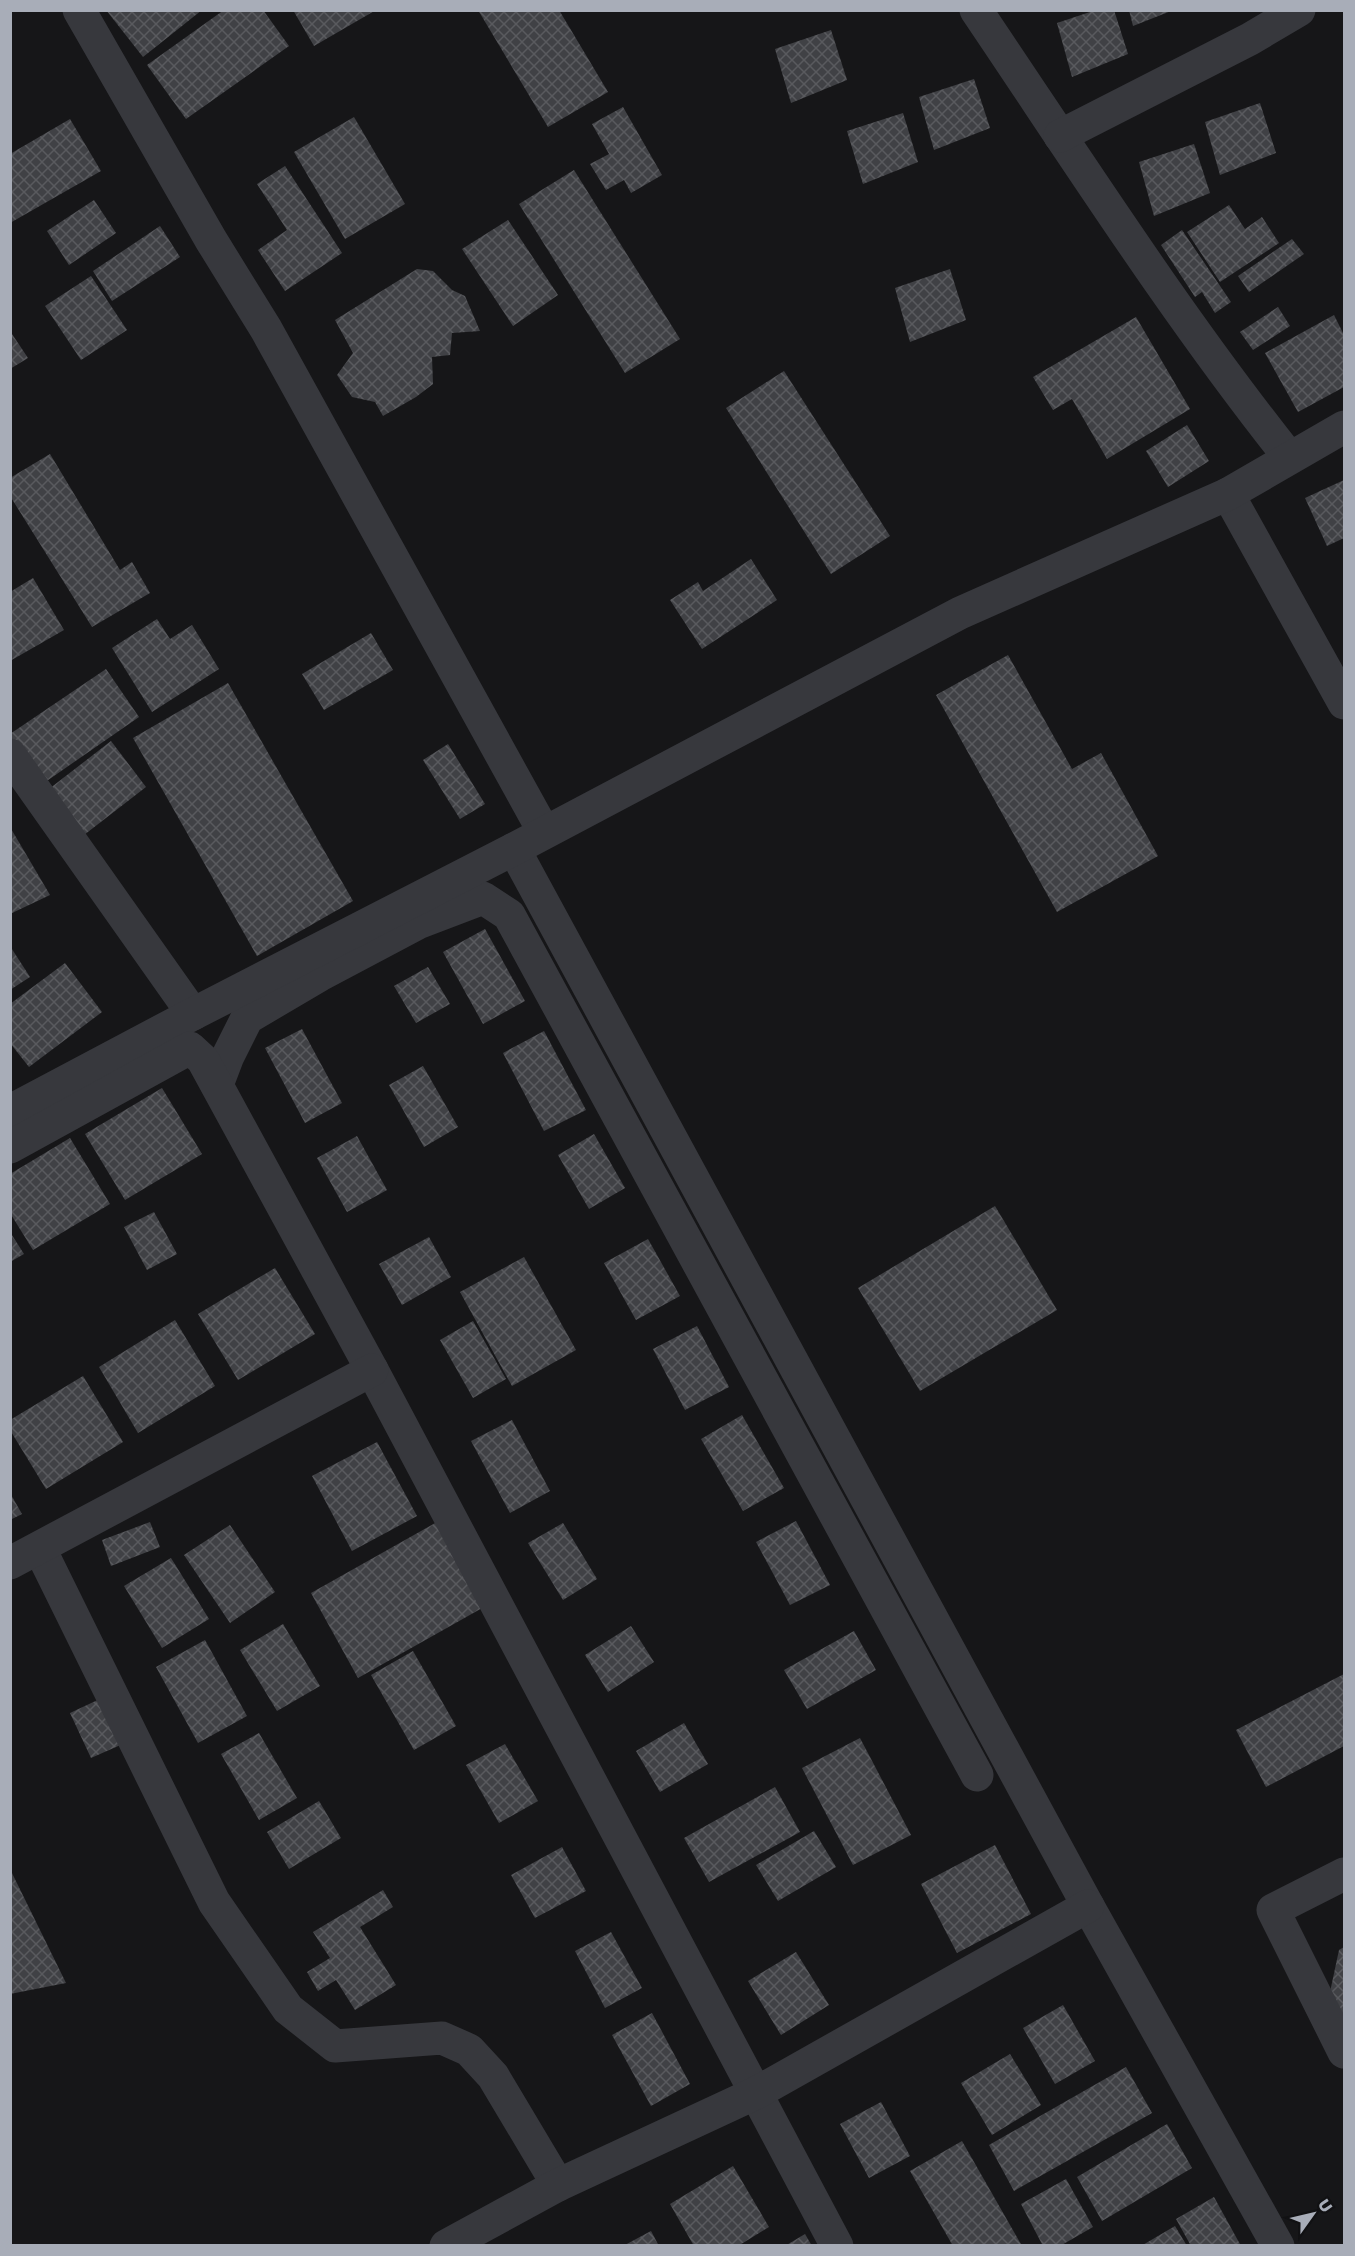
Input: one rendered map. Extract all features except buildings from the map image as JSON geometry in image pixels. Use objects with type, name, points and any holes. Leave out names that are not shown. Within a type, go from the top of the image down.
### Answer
[{"type":"street","points":[[79,10],[211,240],[266,329],[544,832]]},
{"type":"street","points":[[976,10],[1183,315],[1289,457]]},
{"type":"street","points":[[1060,136],[1250,39],[1299,10]]},
{"type":"street","points":[[10,1111],[514,849],[960,613],[1228,494],[1344,427]]},
{"type":"street","points":[[1228,494],[1344,703]]},
{"type":"street","points":[[10,755],[193,1014]]},
{"type":"street","points":[[514,849],[1088,1906],[1278,2246]]},
{"type":"street","points":[[217,1085],[228,1056],[248,1018],[320,975],[420,922],[483,898],[509,915],[977,1775]]},
{"type":"street","points":[[10,1146],[190,1048],[203,1060],[372,1370],[837,2246]]},
{"type":"street","points":[[10,1563],[372,1370]]},
{"type":"street","points":[[40,1548],[214,1902],[288,2009],[335,2046],[442,2038],[470,2050],[493,2076],[558,2185]]},
{"type":"street","points":[[1344,1874],[1273,1910],[1344,2052]]},
{"type":"street","points":[[446,2246],[558,2185],[756,2093],[1088,1906]]}]
